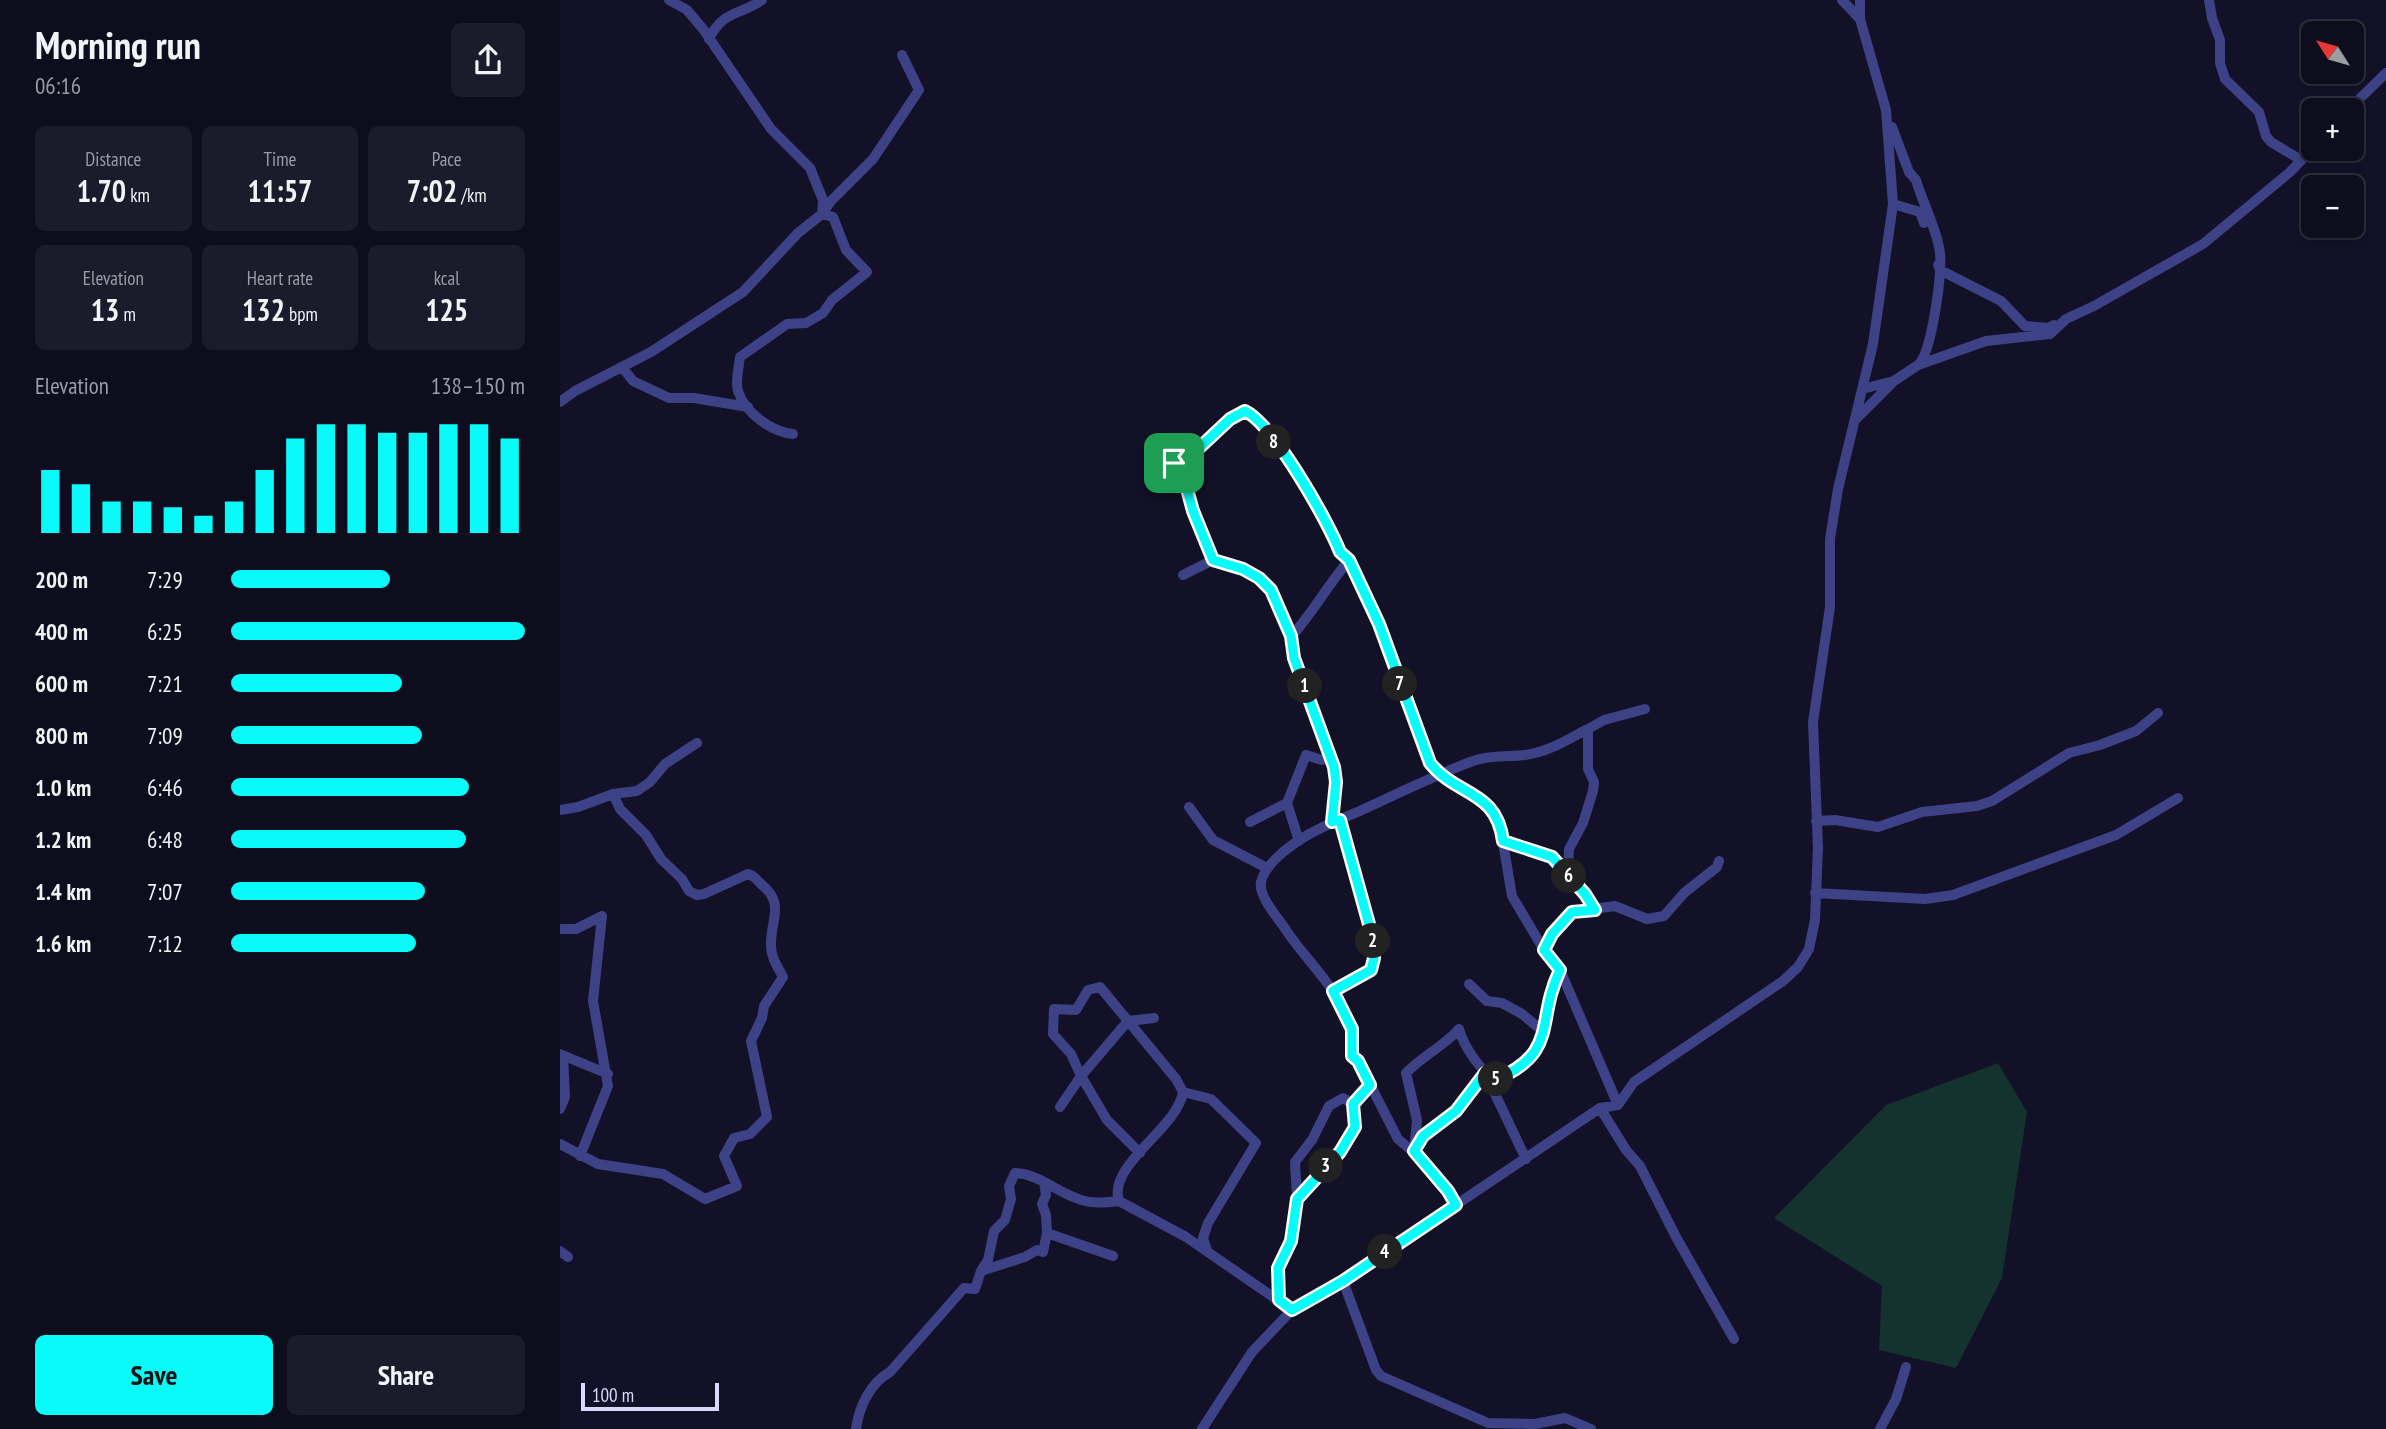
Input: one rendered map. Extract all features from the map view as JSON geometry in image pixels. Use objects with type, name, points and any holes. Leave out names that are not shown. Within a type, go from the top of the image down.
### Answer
[{"type":"street","points":[[669,0],[687,10],[771,129],[810,168],[823,200],[822,214]]},
{"type":"street","points":[[709,39],[726,16],[762,0]]},
{"type":"street","points":[[1842,0],[1860,19]]},
{"type":"street","points":[[1855,421],[1894,381],[1924,360],[1932,333],[1940,270],[1940,251],[1916,180],[1909,172],[1889,121],[1860,19],[1860,0]]},
{"type":"street","points":[[1893,204],[1920,212],[1940,270],[2001,301],[2025,326],[2048,328],[2094,306],[2203,244],[2301,160],[2271,142],[2266,136],[2259,112],[2225,79],[2220,63],[2220,40],[2209,0]]},
{"type":"street","points":[[560,402],[575,391],[651,352],[736,298],[754,283],[798,233],[822,214],[831,201],[873,159],[919,90],[902,55]]},
{"type":"street","points":[[2360,98],[2386,73]]},
{"type":"street","points":[[1202,1429],[1252,1352],[1292,1310],[1343,1281],[1600,1108],[1618,1105],[1634,1082],[1783,981],[1798,967],[1812,937],[1816,821],[1813,722],[1830,607],[1830,539],[1838,489],[1877,318],[1893,204],[1889,121]]},
{"type":"street","points":[[793,434],[779,433],[748,407],[737,390],[740,357],[787,324],[806,323],[823,313],[832,300],[867,272],[846,250],[833,217],[822,214]]},
{"type":"street","points":[[1918,365],[1986,341],[2050,334],[2066,319]]},
{"type":"street","points":[[622,366],[633,381],[669,398],[694,398],[748,407]]},
{"type":"street","points":[[1862,389],[1894,381]]},
{"type":"street","points":[[1151,475],[1197,450],[1245,411],[1252,414],[1305,485],[1340,552],[1349,560],[1379,624],[1430,763],[1440,776],[1483,799],[1499,819],[1512,896],[1544,950],[1560,970],[1618,1105]]},
{"type":"street","points":[[1174,463],[1184,478],[1193,511],[1213,560]]},
{"type":"street","points":[[1183,575],[1213,560],[1243,569],[1259,578],[1271,590],[1291,636],[1294,658],[1330,758],[1336,782],[1336,821],[1372,935],[1374,958],[1371,970],[1333,991]]},
{"type":"street","points":[[1291,636],[1312,613],[1349,560]]},
{"type":"street","points":[[1456,1205],[1448,1191],[1414,1151],[1398,1139],[1358,1061],[1352,1056],[1352,1029],[1333,991],[1289,934],[1264,896],[1261,882],[1267,868],[1299,841],[1420,781],[1440,776],[1475,760],[1500,755],[1527,755],[1553,749],[1604,720],[1645,709]]},
{"type":"street","points":[[1816,821],[1835,820],[1878,827],[1922,812],[1977,806],[1992,801],[2069,753],[2137,731],[2158,712]]},
{"type":"street","points":[[1565,872],[1569,871],[1569,849],[1583,823],[1593,791],[1594,782],[1588,769],[1588,729]]},
{"type":"street","points":[[560,810],[644,787],[665,764],[697,743]]},
{"type":"street","points":[[1299,841],[1287,803],[1306,754],[1322,760],[1330,758]]},
{"type":"street","points":[[560,1144],[598,1164],[663,1174],[705,1199],[737,1186],[724,1156],[734,1138],[750,1134],[766,1117],[751,1041],[762,1018],[764,1006],[783,977],[774,961],[771,948],[777,909],[766,886],[755,876],[748,874],[704,894],[689,891],[682,879],[661,859],[646,835],[620,809],[613,794]]},
{"type":"street","points":[[1815,893],[1925,900],[1953,895],[2116,835],[2178,798]]},
{"type":"street","points":[[1250,822],[1287,803]]},
{"type":"street","points":[[1189,807],[1213,840],[1267,868]]},
{"type":"street","points":[[1503,841],[1552,857],[1585,894],[1595,910]]},
{"type":"street","points":[[1544,950],[1552,934],[1572,912],[1615,906],[1647,919],[1664,916],[1684,893],[1717,867],[1718,861]]},
{"type":"street","points":[[560,929],[576,929],[601,916],[593,1001],[608,1086],[580,1156]]},
{"type":"street","points":[[1485,1073],[1495,1080],[1527,1062],[1545,1033],[1549,1001],[1560,970]]},
{"type":"street","points":[[1469,984],[1487,1001],[1502,1003],[1545,1033]]},
{"type":"street","points":[[1119,1201],[1118,1186],[1122,1175],[1178,1108],[1183,1092],[1176,1079],[1100,987],[1088,990],[1076,1010],[1054,1009],[1053,1034],[1071,1054],[1081,1076],[1113,1127],[1140,1153]]},
{"type":"street","points":[[1060,1107],[1081,1076],[1128,1021],[1154,1018]]},
{"type":"street","points":[[1414,1151],[1417,1120],[1406,1073],[1431,1052],[1446,1045],[1459,1029],[1485,1073],[1526,1158]]},
{"type":"street","points":[[560,1109],[565,1097],[562,1055],[608,1074]]},
{"type":"street","points":[[1414,1151],[1423,1136],[1456,1111],[1485,1073]]},
{"type":"street","points":[[1297,1199],[1340,1152],[1355,1127],[1353,1104],[1370,1085]]},
{"type":"street","points":[[1183,1092],[1211,1099],[1256,1143],[1208,1223],[1203,1238],[1207,1250]]},
{"type":"street","points":[[1279,1300],[1278,1268],[1291,1241],[1297,1199],[1295,1161],[1312,1140],[1329,1106],[1343,1098],[1353,1104]]},
{"type":"street","points":[[1600,1108],[1626,1150],[1640,1166],[1676,1237],[1734,1339]]},
{"type":"street","points":[[856,1429],[858,1416],[878,1379],[890,1372],[964,1288],[975,1289],[988,1260],[995,1231],[1005,1220],[1011,1199],[1009,1186],[1015,1173],[1029,1174],[1077,1199],[1099,1203],[1119,1201],[1207,1250],[1292,1310]]},
{"type":"street","points":[[981,1271],[1025,1257],[1037,1250],[1043,1252],[1046,1233],[1046,1215],[1042,1204],[1046,1195],[1044,1182]]},
{"type":"street","points":[[1046,1233],[1091,1248],[1103,1255],[1113,1256]]},
{"type":"street","points":[[1343,1281],[1376,1370],[1381,1376],[1488,1423],[1535,1424],[1564,1418],[1591,1429]]},
{"type":"street","points":[[1880,1429],[1896,1399],[1906,1367]]},
{"type":"green space","points":[[1998,1063],[2027,1112],[2002,1278],[1956,1368],[1879,1350],[1882,1286],[1774,1218],[1886,1105]]},
{"type":"route","points":[[1245,411],[1258,420],[1305,485],[1340,552],[1349,560],[1379,624],[1430,763],[1440,776],[1483,799],[1492,808],[1499,819],[1503,841],[1552,857],[1560,864],[1595,910],[1572,912],[1552,934],[1544,950],[1560,970],[1549,1001],[1545,1033],[1527,1062],[1495,1080],[1485,1073],[1456,1111],[1423,1136],[1414,1151],[1448,1191],[1456,1205],[1343,1281],[1292,1310],[1279,1300],[1278,1268],[1291,1241],[1297,1199],[1340,1152],[1355,1127],[1353,1104],[1370,1085],[1358,1061],[1352,1056],[1352,1029],[1333,991],[1371,970],[1374,948],[1340,820],[1332,822],[1336,782],[1334,767],[1294,658],[1291,636],[1271,590],[1259,578],[1243,569],[1213,560],[1199,528],[1184,478],[1174,463],[1197,450],[1238,414],[1245,411]]}]
